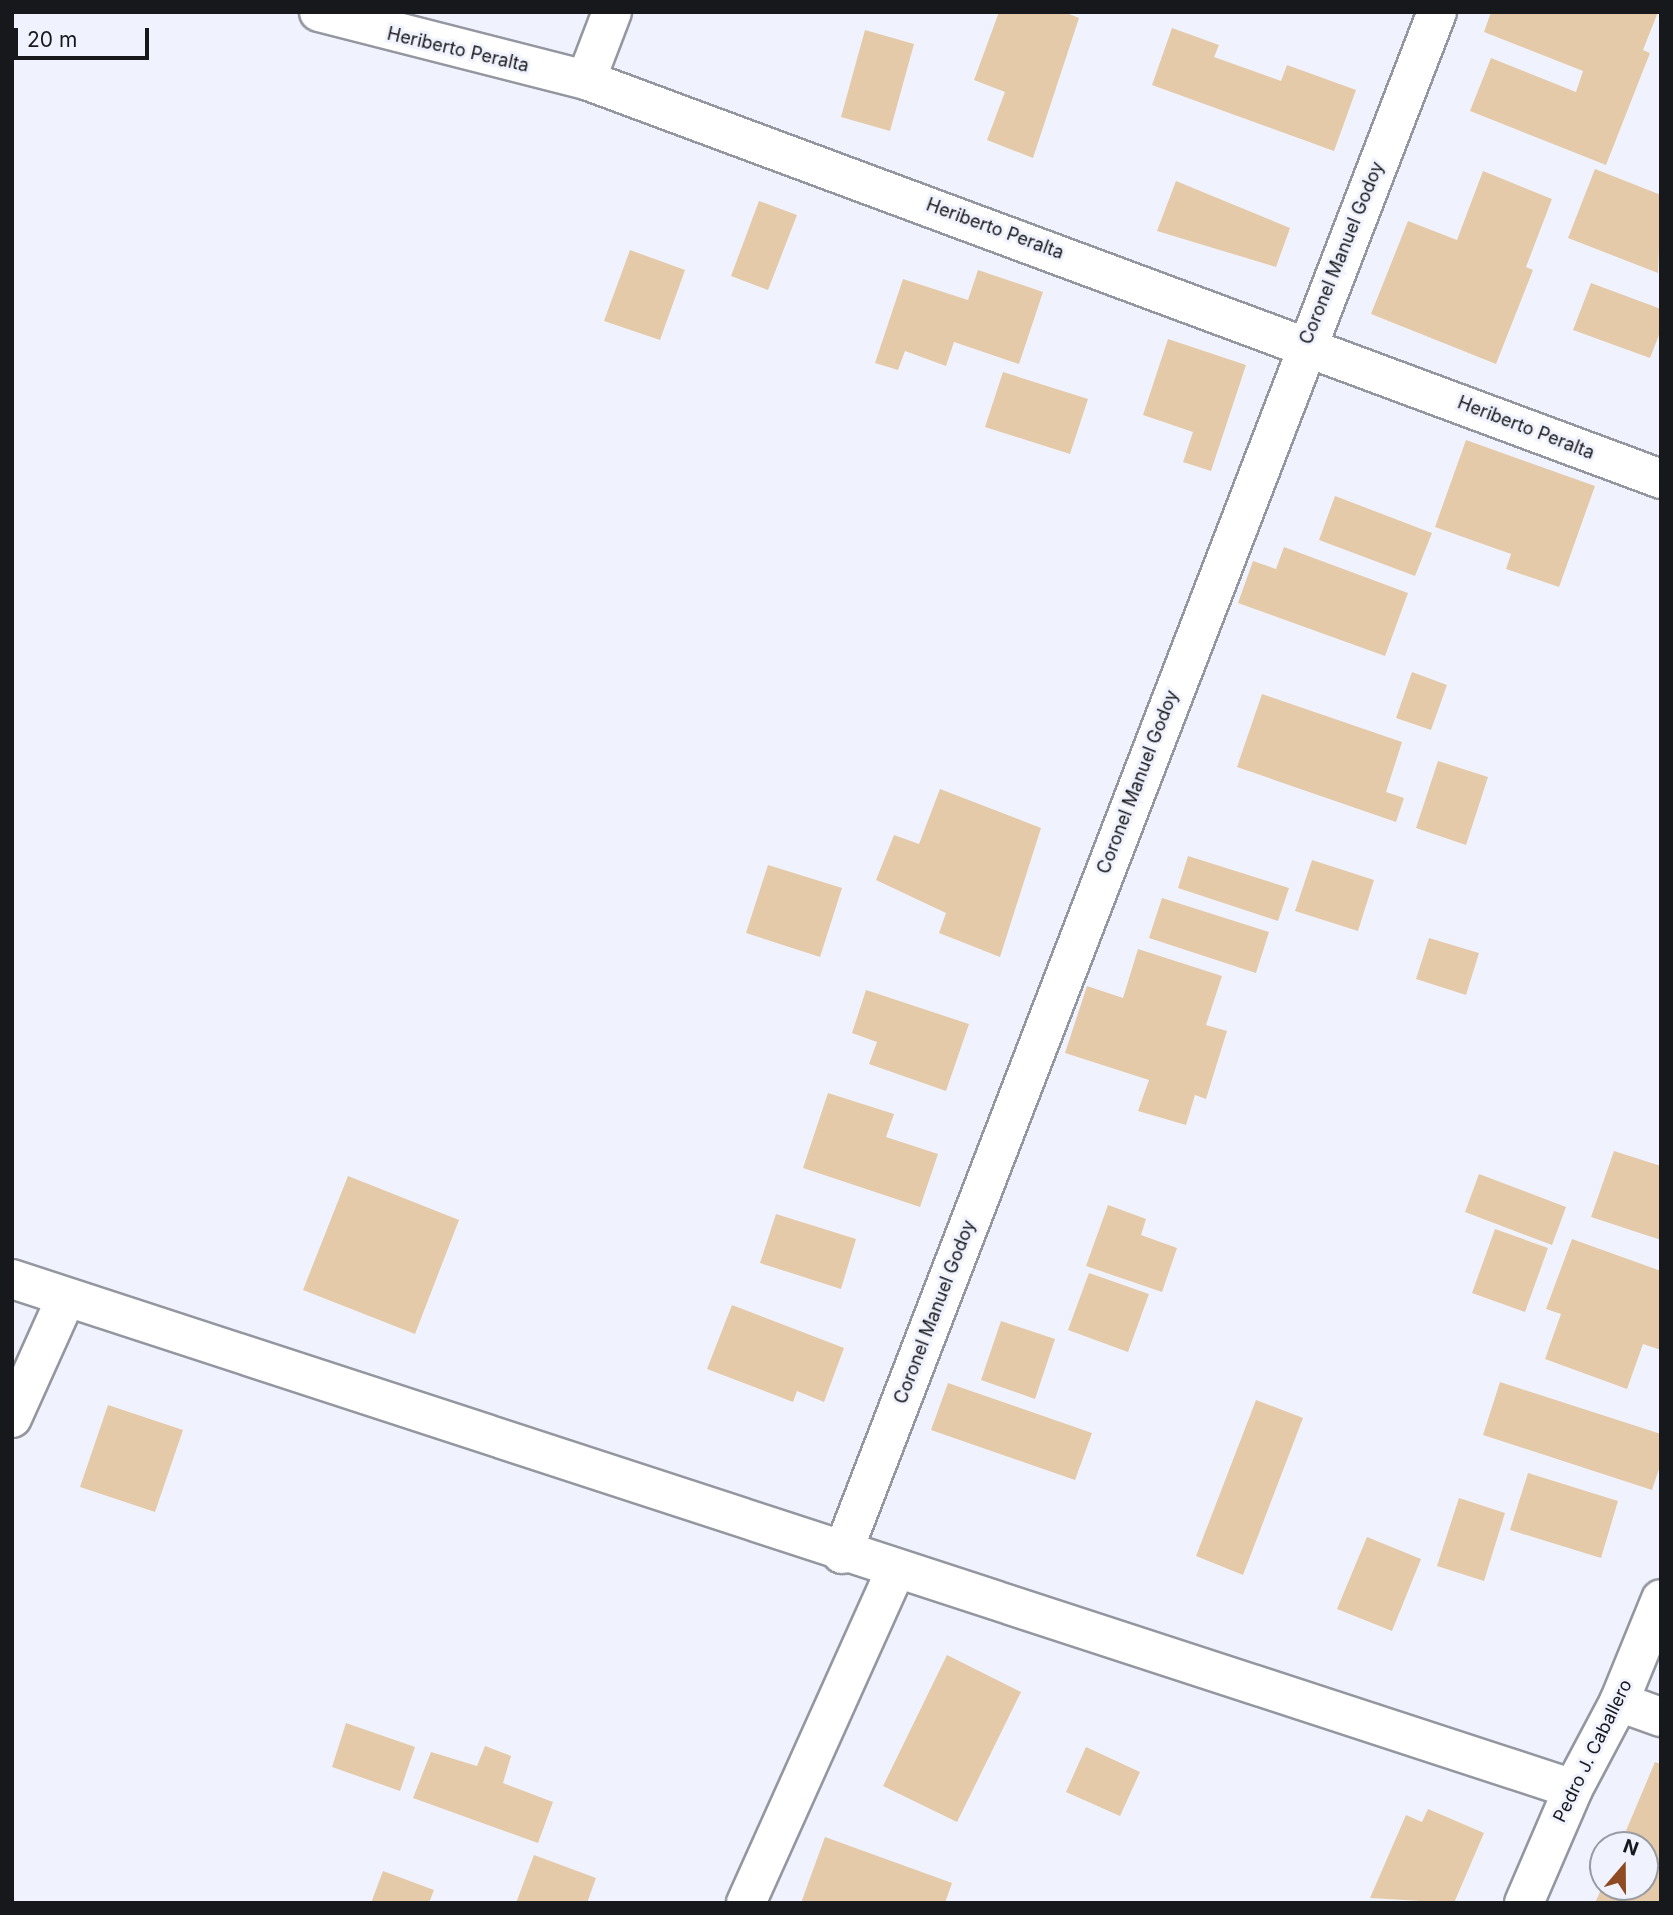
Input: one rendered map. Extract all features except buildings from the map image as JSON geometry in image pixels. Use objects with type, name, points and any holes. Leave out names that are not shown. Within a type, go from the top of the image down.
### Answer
[{"type":"street","name":"Heriberto Peralta","points":[[318,12],[586,80],[1661,479]]},
{"type":"street","points":[[586,80],[612,12]]},
{"type":"street","name":"Coronel Manuel Godoy","points":[[842,1554],[1305,346],[1437,12]]},
{"type":"street","points":[[12,1279],[842,1554],[1573,1789]]},
{"type":"street","points":[[12,1418],[66,1298]]},
{"type":"street","points":[[746,1903],[895,1570]]},
{"type":"street","name":"Pedro J. Caballero","points":[[1524,1903],[1573,1789],[1619,1702],[1661,1599]]},
{"type":"street","points":[[1619,1702],[1661,1717]]}]
